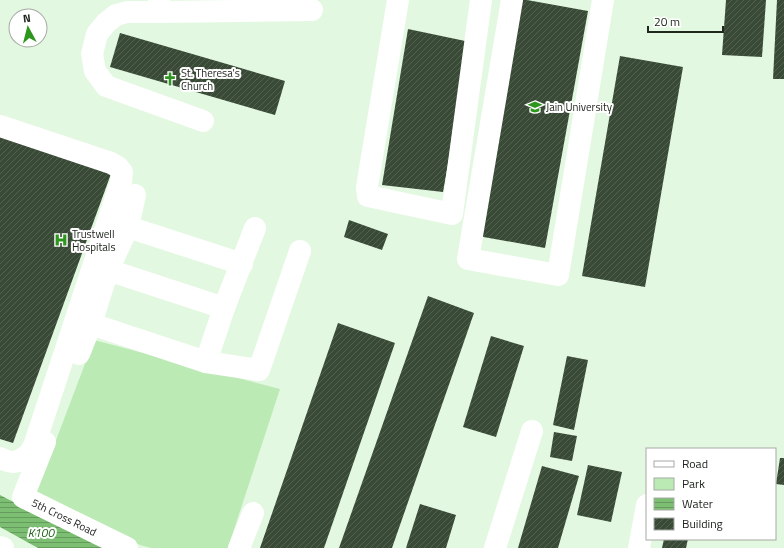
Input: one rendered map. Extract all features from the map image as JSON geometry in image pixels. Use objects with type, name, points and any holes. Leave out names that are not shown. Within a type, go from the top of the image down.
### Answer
[{"type":"street","points":[[398,0],[367,187],[368,196],[452,214],[481,0]]},
{"type":"street","points":[[512,0],[468,259],[558,275],[603,0]]},
{"type":"street","points":[[204,121],[106,86],[95,71],[92,54],[97,34],[106,23],[116,15],[160,6],[312,10]]},
{"type":"street","points":[[0,126],[111,163],[118,167],[122,172],[122,182],[34,446],[31,452],[23,458],[13,462],[0,458]]},
{"type":"street","points":[[135,195],[128,227],[108,270],[91,324],[206,362],[259,370],[300,251]]},
{"type":"street","points":[[128,227],[242,264]]},
{"type":"street","points":[[206,362],[224,308],[255,228]]},
{"type":"street","points":[[108,270],[224,308]]},
{"type":"street","name":"5th Cross Road","points":[[91,324],[23,497],[127,548]]},
{"type":"street","points":[[495,548],[532,431]]},
{"type":"street","points":[[639,548],[646,510]]},
{"type":"street","points":[[239,548],[253,513]]},
{"type":"green space","points":[[94,340],[280,389],[228,548],[151,548],[140,545],[36,493]]},
{"type":"water","name":"K100","points":[[0,495],[106,548],[38,548],[0,527]]},
{"type":"building","points":[[521,0],[588,11],[545,248],[478,236]]},
{"type":"building","points":[[726,0],[766,0],[762,57],[722,55]]},
{"type":"building","points":[[777,0],[784,0],[784,79],[773,79]]},
{"type":"building","points":[[408,29],[470,42],[443,192],[382,185]]},
{"type":"building","points":[[120,33],[285,81],[275,115],[110,67]]},
{"type":"building","points":[[620,56],[683,67],[645,287],[582,276]]},
{"type":"building","points":[[0,131],[112,171],[13,443],[0,439]]},
{"type":"building","points":[[349,220],[388,234],[382,250],[344,237]]},
{"type":"building","points":[[428,296],[474,313],[392,548],[339,548]]},
{"type":"building","points":[[338,323],[395,343],[324,548],[260,548]]},
{"type":"building","points":[[491,336],[524,346],[496,437],[463,427]]},
{"type":"building","points":[[567,356],[588,360],[574,430],[553,425]]},
{"type":"building","points":[[554,432],[577,436],[572,461],[550,457]]},
{"type":"building","points":[[780,458],[784,458],[784,485],[776,484]]},
{"type":"building","points":[[588,465],[622,472],[611,522],[577,515]]},
{"type":"building","points":[[542,466],[579,476],[558,548],[518,548]]},
{"type":"building","points":[[420,504],[456,515],[446,548],[406,548]]},
{"type":"building","points":[[664,540],[688,540],[686,548],[662,548]]},
{"type":"place","name":"St. Theresa's Church","points":[[170,79]]},
{"type":"place","name":"Jain University","points":[[535,107]]},
{"type":"place","name":"Trustwell Hospitals","points":[[61,240]]}]
